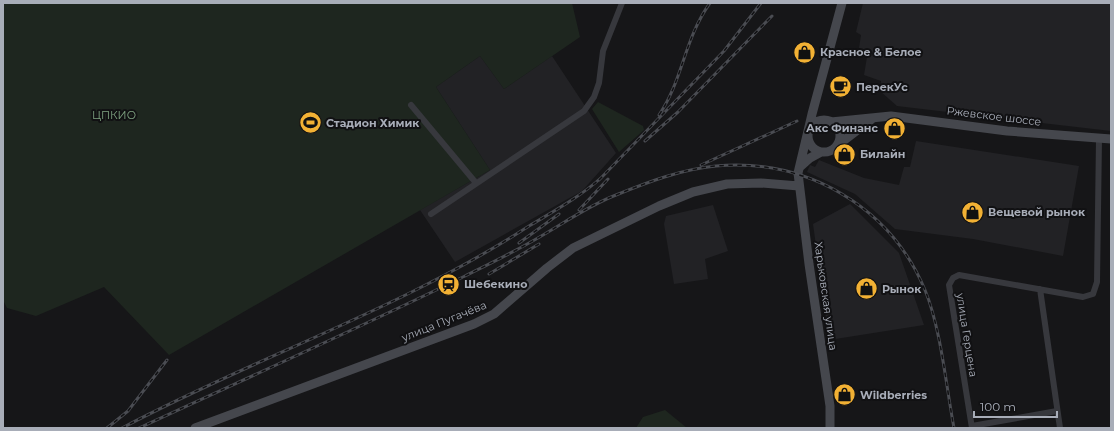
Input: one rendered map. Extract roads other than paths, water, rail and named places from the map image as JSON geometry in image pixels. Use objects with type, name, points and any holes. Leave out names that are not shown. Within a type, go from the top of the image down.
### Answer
[{"type":"street","points":[[431,214],[584,111],[594,96],[599,82],[603,51],[622,3]]},
{"type":"street","name":"Харьковская улица","points":[[830,428],[830,406],[799,186],[800,167],[815,102],[842,3]]},
{"type":"street","points":[[815,102],[820,114],[839,132],[838,145]]},
{"type":"street","points":[[411,105],[476,184]]},
{"type":"street","name":"Ржевское шоссе","points":[[830,122],[892,116],[1008,131],[1111,139]]},
{"type":"street","points":[[800,167],[820,152],[830,151],[873,118]]},
{"type":"street","points":[[820,152],[810,145],[808,133],[814,123],[821,120],[830,122]]},
{"type":"street","points":[[1060,428],[1040,289],[1083,297],[1093,294],[1097,282],[1099,139]]},
{"type":"street","name":"улица Пугачёва","points":[[195,428],[474,324],[494,314],[547,268],[573,248],[602,232],[693,192],[728,184],[761,183],[799,186]]},
{"type":"street","name":"улица Герцена","points":[[972,427],[949,285],[953,278],[959,275],[1040,289]]},
{"type":"street","points":[[972,427],[1058,411]]},
{"type":"railway","points":[[659,115],[667,102],[679,74],[694,31],[710,3]]},
{"type":"railway","points":[[599,180],[724,51],[761,3]]},
{"type":"railway","points":[[645,141],[678,112],[772,16]]},
{"type":"railway","points":[[701,165],[797,121]]},
{"type":"railway","points":[[139,428],[465,276],[524,246],[606,199],[678,173],[716,166],[749,166],[782,170],[812,180],[841,194],[867,212],[890,234],[910,260],[931,305],[939,340],[954,428]]},
{"type":"railway","points":[[122,428],[173,402],[328,332],[430,283],[480,256],[557,209],[585,191],[602,177]]},
{"type":"railway","points":[[579,210],[608,179]]},
{"type":"railway","points":[[519,243],[559,214]]},
{"type":"railway","points":[[489,274],[539,244]]},
{"type":"railway","points":[[107,428],[128,411],[167,360]]},
{"type":"place","name":"Красное & Белое","points":[[804,52]]},
{"type":"place","name":"ПерекУс","points":[[840,87]]},
{"type":"place","name":"Стадион Химик","points":[[310,123]]},
{"type":"place","name":"Акс Финанс","points":[[894,128]]},
{"type":"place","name":"Билайн","points":[[844,154]]},
{"type":"place","name":"Вещевой рынок","points":[[973,212]]},
{"type":"place","name":"Шебекино","points":[[449,284]]},
{"type":"place","name":"Рынок","points":[[867,289]]},
{"type":"place","name":"Wildberries","points":[[844,395]]},
{"type":"park label","name":"ЦПКИО","points":[[114,115]]}]
